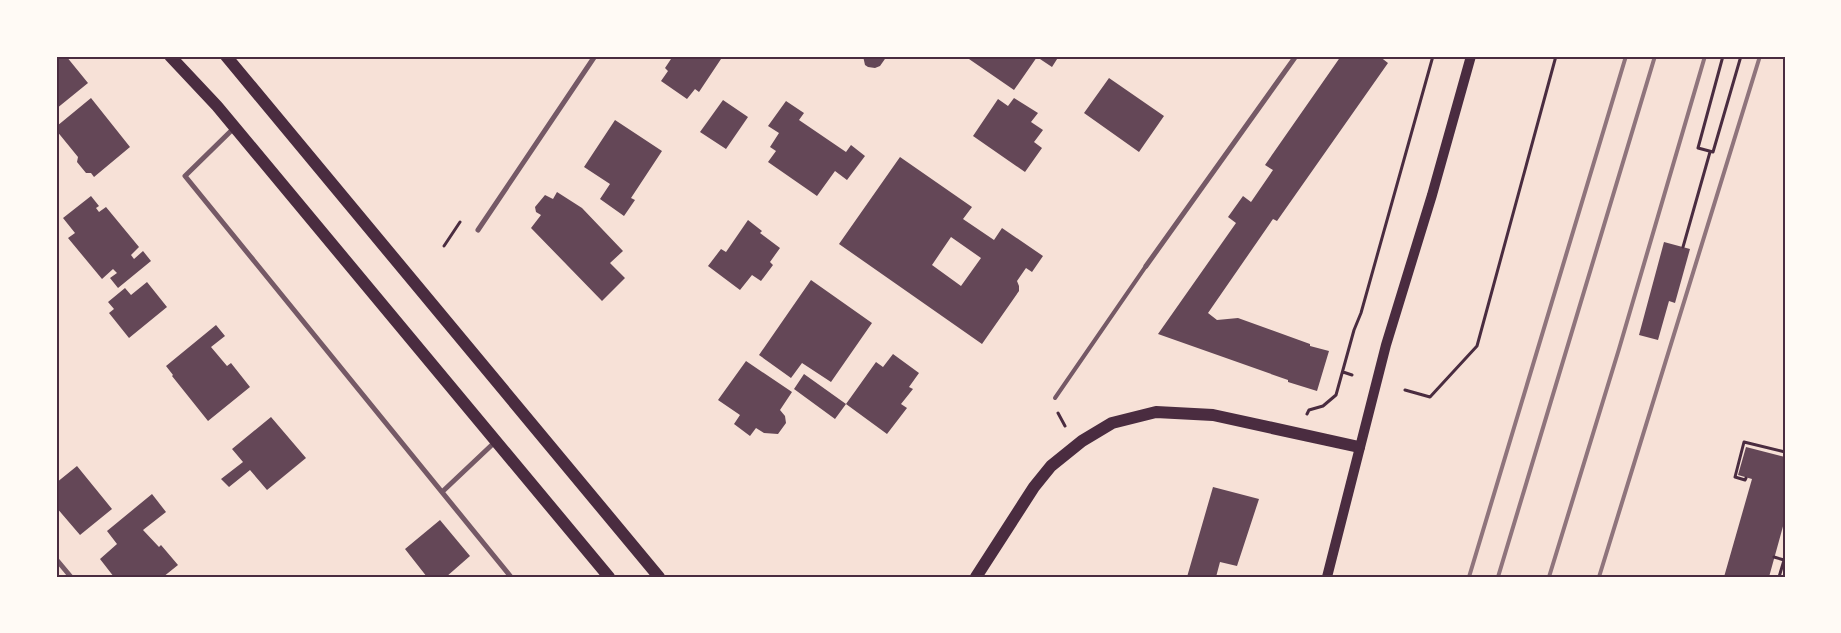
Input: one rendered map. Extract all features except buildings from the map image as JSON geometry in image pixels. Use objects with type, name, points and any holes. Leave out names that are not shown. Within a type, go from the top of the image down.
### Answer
[{"type":"main road","points":[[170,56],[235,127],[609,577]]},
{"type":"main road","points":[[226,56],[659,577]]},
{"type":"main road","points":[[1327,577],[1386,345],[1432,194],[1471,56]]},
{"type":"main road","points":[[976,577],[1045,473],[1082,441],[1112,423],[1156,412],[1213,415],[1359,448]]},
{"type":"street","points":[[478,230],[595,56]]},
{"type":"street","points":[[1146,266],[1296,56]]},
{"type":"street","points":[[235,127],[184,176],[511,577]]},
{"type":"street","points":[[442,492],[496,440]]},
{"type":"street","points":[[56,559],[71,577]]},
{"type":"lane","points":[[1055,398],[1146,266]]},
{"type":"path","points":[[1309,410],[1319,408],[1332,400],[1338,389],[1354,330],[1364,304],[1433,56]]},
{"type":"path","points":[[1405,390],[1430,397],[1477,346],[1556,56]]},
{"type":"path","points":[[1710,152],[1698,148],[1724,56]]},
{"type":"path","points":[[1683,247],[1710,152],[1713,152],[1741,56]]},
{"type":"path","points":[[1343,372],[1352,375]]},
{"type":"path","points":[[1746,478],[1746,480],[1735,477],[1744,442],[1785,452]]},
{"type":"path","points":[[1774,557],[1784,558],[1780,577]]},
{"type":"railway","points":[[1469,577],[1626,56]]},
{"type":"railway","points":[[1498,577],[1655,56]]},
{"type":"railway","points":[[1549,577],[1619,349],[1705,56]]},
{"type":"railway","points":[[1599,577],[1760,56]]}]
